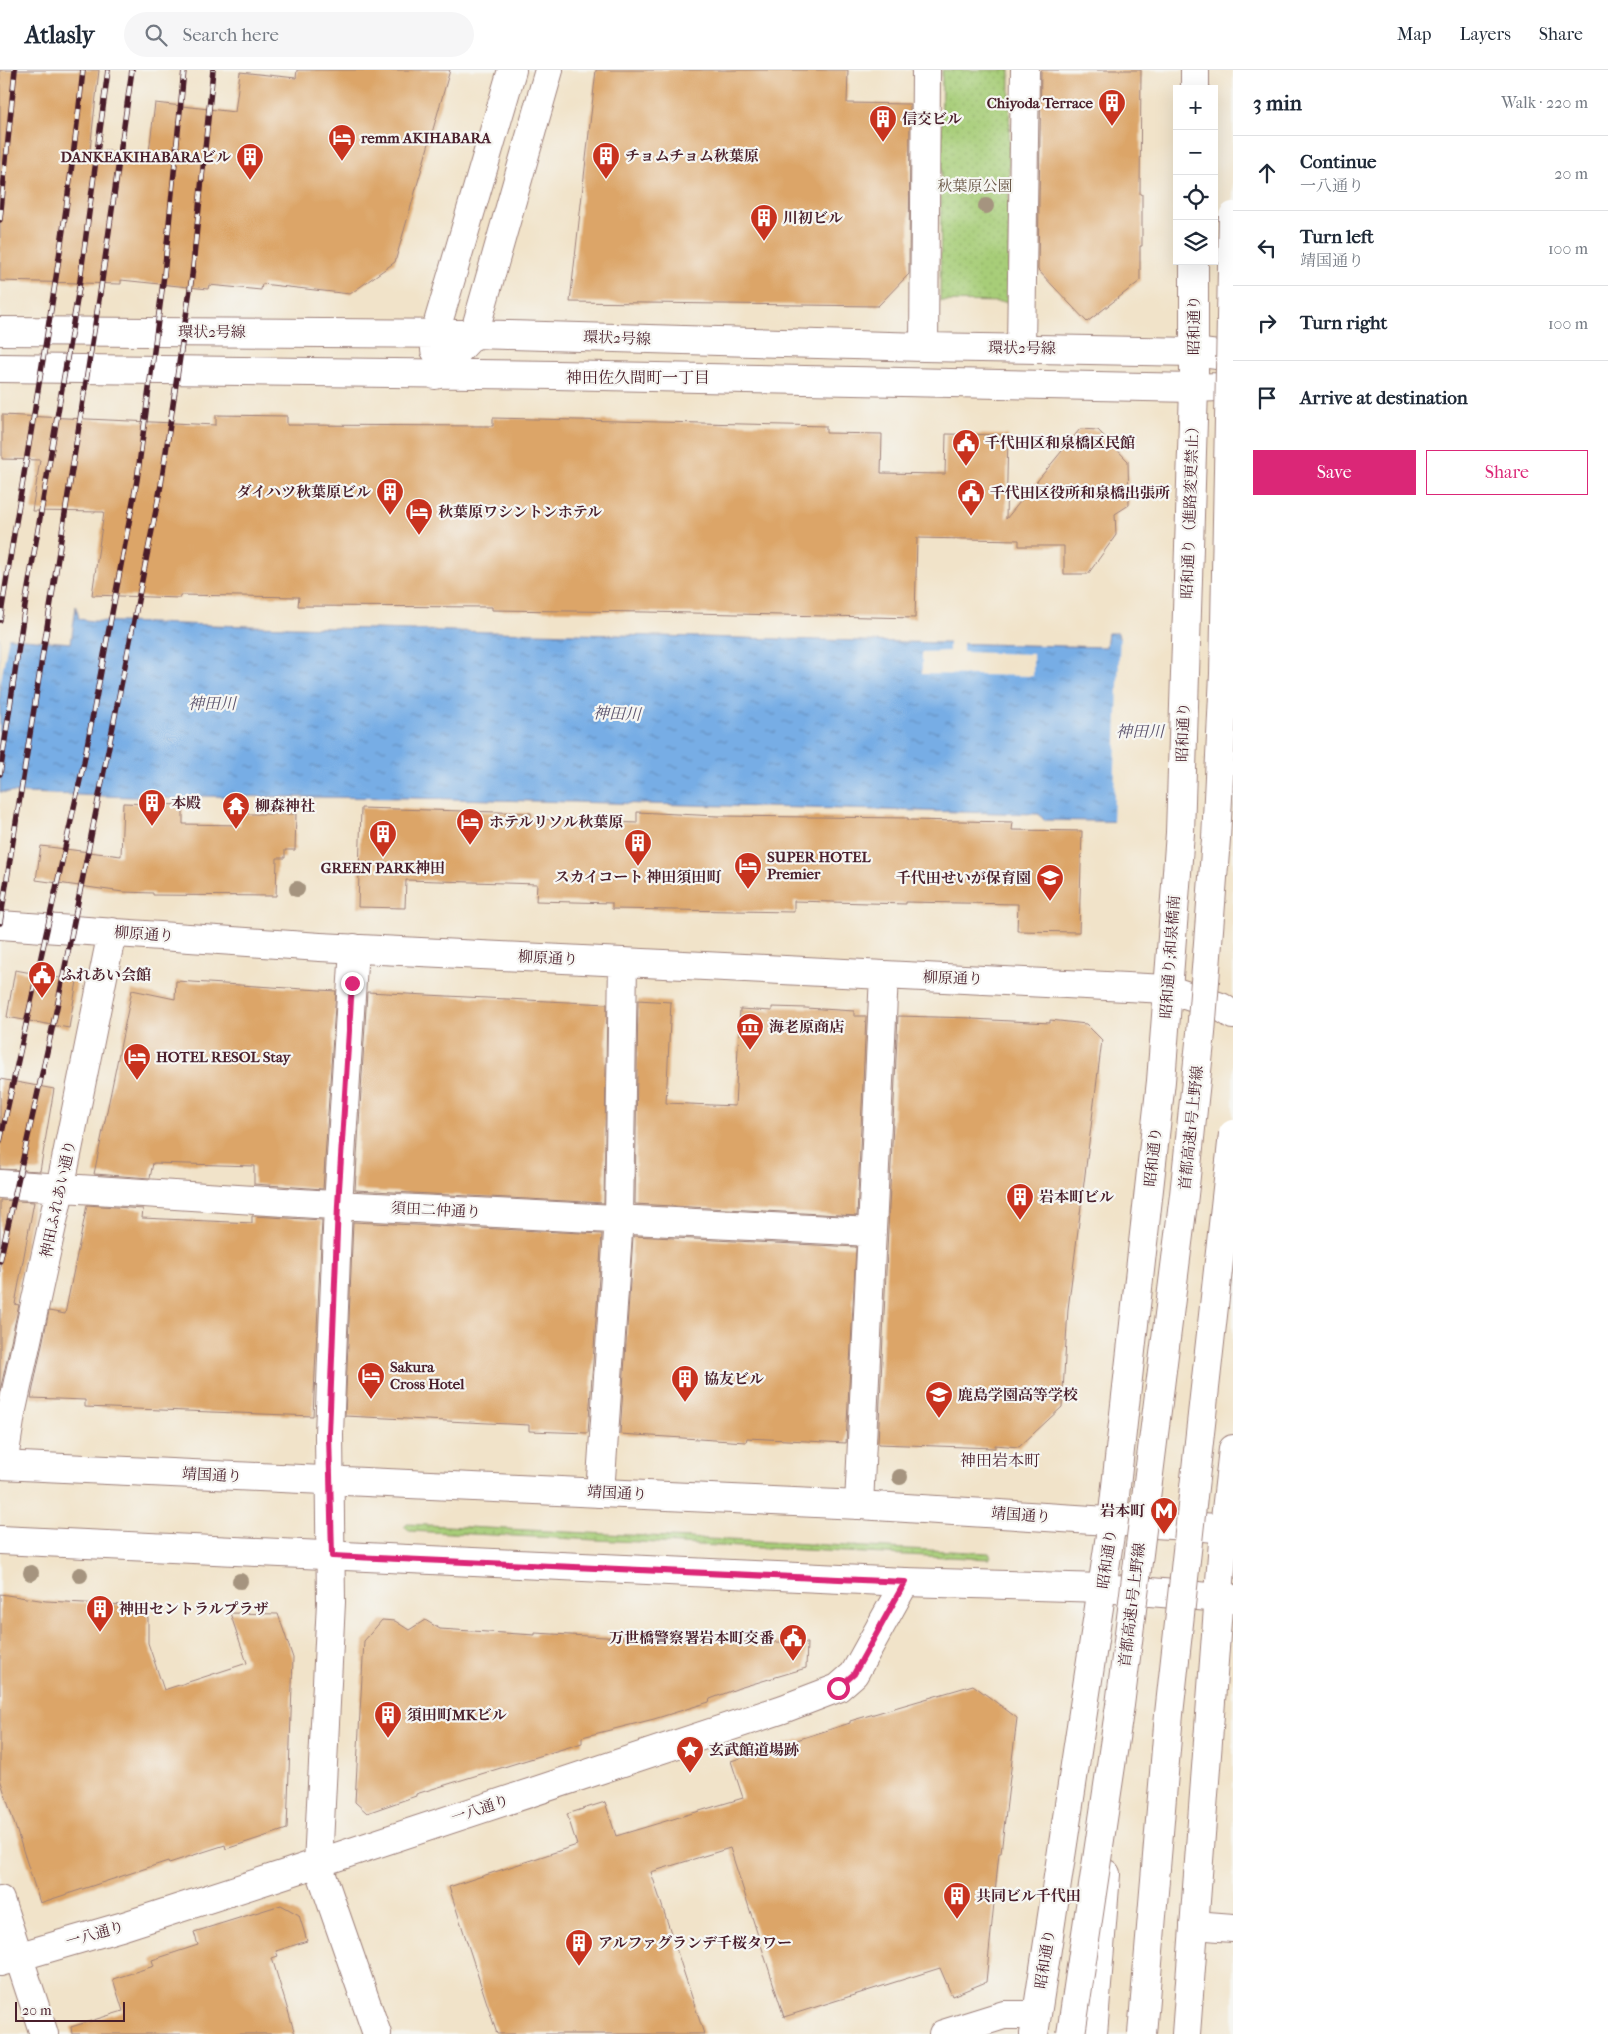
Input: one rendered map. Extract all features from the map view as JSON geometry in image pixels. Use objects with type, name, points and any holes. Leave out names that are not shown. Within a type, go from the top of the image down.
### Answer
[{"type":"main road","points":[[435,375],[435,333],[512,70]]},
{"type":"main road","points":[[435,375],[474,334],[549,70]]},
{"type":"main road","points":[[924,347],[926,70]]},
{"type":"main road","points":[[1021,348],[1025,70]]},
{"type":"main road","points":[[1194,85],[1195,70]]},
{"type":"main road","name":"首都高速1号上野線","points":[[1071,2034],[1120,1705],[1184,1195],[1201,1034],[1216,839],[1224,674],[1233,216]]},
{"type":"main road","name":"昭和通り","points":[[1194,265],[1194,388]]},
{"type":"main road","name":"環状2号線","points":[[0,331],[435,333],[924,347],[1194,352],[1233,356]]},
{"type":"main road","points":[[0,368],[435,375],[555,375],[1194,388],[1219,387],[1233,382]]},
{"type":"main road","name":"昭和通り（進路変更禁止）","points":[[1187,630],[1194,388]]},
{"type":"main road","name":"昭和通り","points":[[1180,833],[1187,630]]},
{"type":"main road","name":"昭和通り;和泉橋南","points":[[1161,1081],[1180,833]]},
{"type":"main road","name":"柳原通り","points":[[0,925],[354,948],[1167,989],[1221,1006],[1233,1015]]},
{"type":"main road","name":"神田ふれあい通り","points":[[2,1465],[112,932]]},
{"type":"main road","points":[[354,948],[338,1205],[329,1434],[332,1556],[331,1602],[318,1864],[377,2034]]},
{"type":"main road","points":[[600,1493],[619,1218],[623,962]]},
{"type":"main road","points":[[859,1505],[884,975]]},
{"type":"main road","name":"昭和通り","points":[[1035,2025],[1112,1522],[1161,1081]]},
{"type":"main road","points":[[1142,2034],[1169,1714],[1233,1134]]},
{"type":"main road","name":"須田二仲通り","points":[[0,1184],[338,1205],[872,1232]]},
{"type":"main road","points":[[1186,2034],[1194,1925],[1226,1598],[1233,1449]]},
{"type":"main road","name":"靖国通り","points":[[2,1465],[330,1482],[859,1505],[1228,1528]]},
{"type":"main road","points":[[0,1540],[905,1582],[1103,1588],[1226,1598]]},
{"type":"main road","name":"一八通り","points":[[9,1960],[124,1926],[318,1864],[783,1709],[838,1688],[854,1674],[905,1582]]},
{"type":"main road","points":[[1093,2034],[1120,1705]]},
{"type":"main road","points":[[0,1900],[9,1960],[44,2034]]},
{"type":"main road","points":[[1194,1925],[1233,1928]]},
{"type":"main road","points":[[943,2034],[1004,2015],[1035,2025]]},
{"type":"green space","name":"秋葉原公園","points":[[942,70],[1010,70],[1008,302],[940,301]]},
{"type":"green space","points":[[407,1524],[989,1553],[991,1557],[989,1559],[409,1531],[404,1527]]},
{"type":"water","name":"神田川","points":[[76,606],[79,619],[92,621],[210,625],[1106,647],[1108,633],[1118,633],[1119,638],[1233,642],[1233,824],[1044,820],[1039,814],[414,798],[194,796],[183,799],[0,792],[0,637],[71,643]]},
{"type":"pier","points":[[1120,631],[1121,636],[1233,639],[1233,827],[1113,823]]},
{"type":"pier","points":[[0,634],[9,635],[0,686]]},
{"type":"pier","points":[[949,640],[963,641],[963,652],[1033,654],[1033,676],[922,674],[922,652],[949,651]]},
{"type":"building","points":[[0,70],[99,70],[90,150],[149,152],[155,103],[235,112],[240,72],[296,78],[297,70],[450,70],[395,262],[350,294],[262,284],[261,290],[209,285],[208,289],[121,280],[121,284],[0,281]]},
{"type":"building","points":[[596,70],[848,70],[847,103],[910,104],[909,274],[878,306],[570,302]]},
{"type":"building","points":[[1041,70],[1141,70],[1140,194],[1142,194],[1142,246],[1140,246],[1140,281],[1087,322],[1038,270]]},
{"type":"building","points":[[2,415],[216,425],[216,415],[287,416],[287,425],[493,426],[493,418],[826,426],[826,433],[882,434],[881,473],[945,474],[946,434],[1008,435],[1006,519],[1080,429],[1098,430],[1128,461],[1129,505],[1115,514],[1116,535],[1088,574],[1064,574],[1064,546],[1019,546],[1019,540],[917,538],[915,618],[492,610],[492,607],[298,606],[299,597],[180,595],[180,598],[92,595],[104,512],[32,511],[40,460],[2,459]]},
{"type":"building","points":[[123,803],[183,805],[183,824],[240,825],[241,814],[296,814],[295,850],[285,850],[285,858],[277,858],[276,896],[153,895],[153,893],[123,892],[36,880],[41,846],[121,856]]},
{"type":"building","points":[[361,808],[531,813],[530,819],[637,823],[637,812],[717,816],[908,818],[908,820],[1013,822],[1012,830],[1082,831],[1079,932],[1017,931],[1018,904],[794,901],[794,912],[612,909],[612,903],[536,901],[537,884],[406,880],[405,908],[358,907]]},
{"type":"building","name":"ふれあい会館","points":[[15,970],[77,981],[69,1028],[7,1017]]},
{"type":"building","points":[[176,981],[336,991],[323,1189],[254,1184],[254,1166],[153,1163],[150,1178],[94,1174],[132,990],[175,999]]},
{"type":"building","points":[[367,992],[607,1004],[604,1203],[355,1190]]},
{"type":"building","points":[[638,1000],[671,1002],[666,1103],[735,1106],[740,1009],[772,1011],[772,1007],[806,1008],[854,1011],[854,1016],[866,1016],[857,1216],[635,1204]]},
{"type":"building","points":[[898,1016],[1050,1023],[1050,1020],[1086,1024],[1102,1040],[1068,1309],[1062,1407],[1019,1447],[995,1445],[995,1448],[878,1444]]},
{"type":"building","points":[[0,1079],[54,1089],[40,1171],[0,1169]]},
{"type":"building","points":[[0,1200],[34,1202],[15,1304],[19,1305],[0,1391]]},
{"type":"building","points":[[87,1205],[143,1209],[142,1218],[252,1223],[252,1216],[322,1220],[313,1416],[85,1407],[85,1400],[31,1398],[49,1311],[65,1314]]},
{"type":"building","points":[[353,1222],[602,1234],[588,1433],[529,1431],[529,1425],[345,1416]]},
{"type":"building","points":[[633,1236],[856,1247],[846,1443],[747,1438],[746,1442],[620,1434]]},
{"type":"building","points":[[0,1594],[46,1601],[143,1606],[148,1618],[148,1643],[164,1690],[247,1663],[230,1613],[278,1614],[293,1658],[287,1829],[226,1849],[225,1845],[169,1863],[168,1861],[40,1903],[0,1779]]},
{"type":"building","points":[[382,1620],[395,1621],[409,1630],[425,1620],[440,1629],[535,1635],[535,1633],[657,1640],[658,1636],[807,1643],[806,1668],[739,1688],[710,1699],[709,1702],[654,1719],[582,1737],[582,1743],[416,1794],[416,1796],[367,1813],[355,1802],[364,1641]]},
{"type":"building","points":[[973,1685],[1017,1718],[1001,1853],[999,1853],[986,1982],[952,1996],[940,1968],[784,2017],[730,1848],[651,1872],[704,2034],[497,2034],[449,1887],[577,1845],[567,1814],[605,1802],[616,1836],[743,1798],[731,1761],[850,1723],[850,1721]]},
{"type":"building","points":[[281,1905],[299,1915],[307,1941],[276,1951],[278,1956],[272,1958],[295,2034],[72,2034],[71,2027],[123,2011],[113,1979],[154,1966],[152,1960],[198,1945],[194,1932]]},
{"type":"railway","points":[[0,220],[15,70]]},
{"type":"railway","points":[[0,620],[56,277],[83,70]]},
{"type":"railway","points":[[0,774],[23,618],[79,288],[108,70]]},
{"type":"railway","points":[[0,923],[101,287],[132,70]]},
{"type":"railway","points":[[0,1142],[84,762],[137,480],[164,275],[184,70]]},
{"type":"railway","points":[[0,1261],[57,1007],[161,485],[192,276],[213,70]]},
{"type":"place","name":"Chiyoda Terrace","points":[[1112,127]]},
{"type":"place","name":"信交ビル","points":[[883,143]]},
{"type":"place","name":"remm AKIHABARA","points":[[342,162]]},
{"type":"place","name":"チョムチョム秋葉原","points":[[606,180]]},
{"type":"place","name":"DANKEAKIHABARAビル","points":[[250,181]]},
{"type":"place","name":"川初ビル","points":[[764,242]]},
{"type":"place","name":"千代田区和泉橋区民館","points":[[966,467]]},
{"type":"place","name":"ダイハツ秋葉原ビル","points":[[390,516]]},
{"type":"place","name":"千代田区役所和泉橋出張所","points":[[971,517]]},
{"type":"place","name":"秋葉原ワシントンホテル","points":[[419,536]]},
{"type":"place","name":"本殿","points":[[152,827]]},
{"type":"place","name":"柳森神社","points":[[236,830]]},
{"type":"place","name":"ホテルリソル秋葉原","points":[[470,846]]},
{"type":"place","name":"GREEN PARK神田","points":[[383,858]]},
{"type":"place","name":"スカイコート 神田須田町","points":[[638,867]]},
{"type":"place","name":"SUPER HOTEL Premier","points":[[748,890]]},
{"type":"place","name":"千代田せいが保育園","points":[[1050,902]]},
{"type":"place","name":"ふれあい会館","points":[[42,999]]},
{"type":"place","name":"海老原商店","points":[[750,1051]]},
{"type":"place","name":"HOTEL RESOL Stay","points":[[137,1081]]},
{"type":"place","name":"岩本町ビル","points":[[1020,1221]]},
{"type":"place","name":"Sakura Cross Hotel","points":[[371,1400]]},
{"type":"place","name":"協友ビル","points":[[685,1403]]},
{"type":"place","name":"鹿島学園高等学校","points":[[939,1419]]},
{"type":"place","name":"岩本町","points":[[1164,1535]]},
{"type":"place","name":"神田セントラルプラザ","points":[[100,1633]]},
{"type":"place","name":"万世橋警察署岩本町交番","points":[[793,1662]]},
{"type":"place","name":"須田町MKビル","points":[[388,1739]]},
{"type":"place","name":"玄武館道場跡","points":[[690,1774]]},
{"type":"place","name":"共同ビル千代田","points":[[957,1920]]},
{"type":"place","name":"アルファグランデ千桜タワー","points":[[579,1967]]},
{"type":"district","name":"神田佐久間町一丁目","points":[[638,377]]},
{"type":"district","name":"神田岩本町","points":[[1000,1460]]},
{"type":"route","points":[[352,983],[338,1205],[329,1434],[332,1556],[905,1582],[854,1674],[838,1688]]}]
